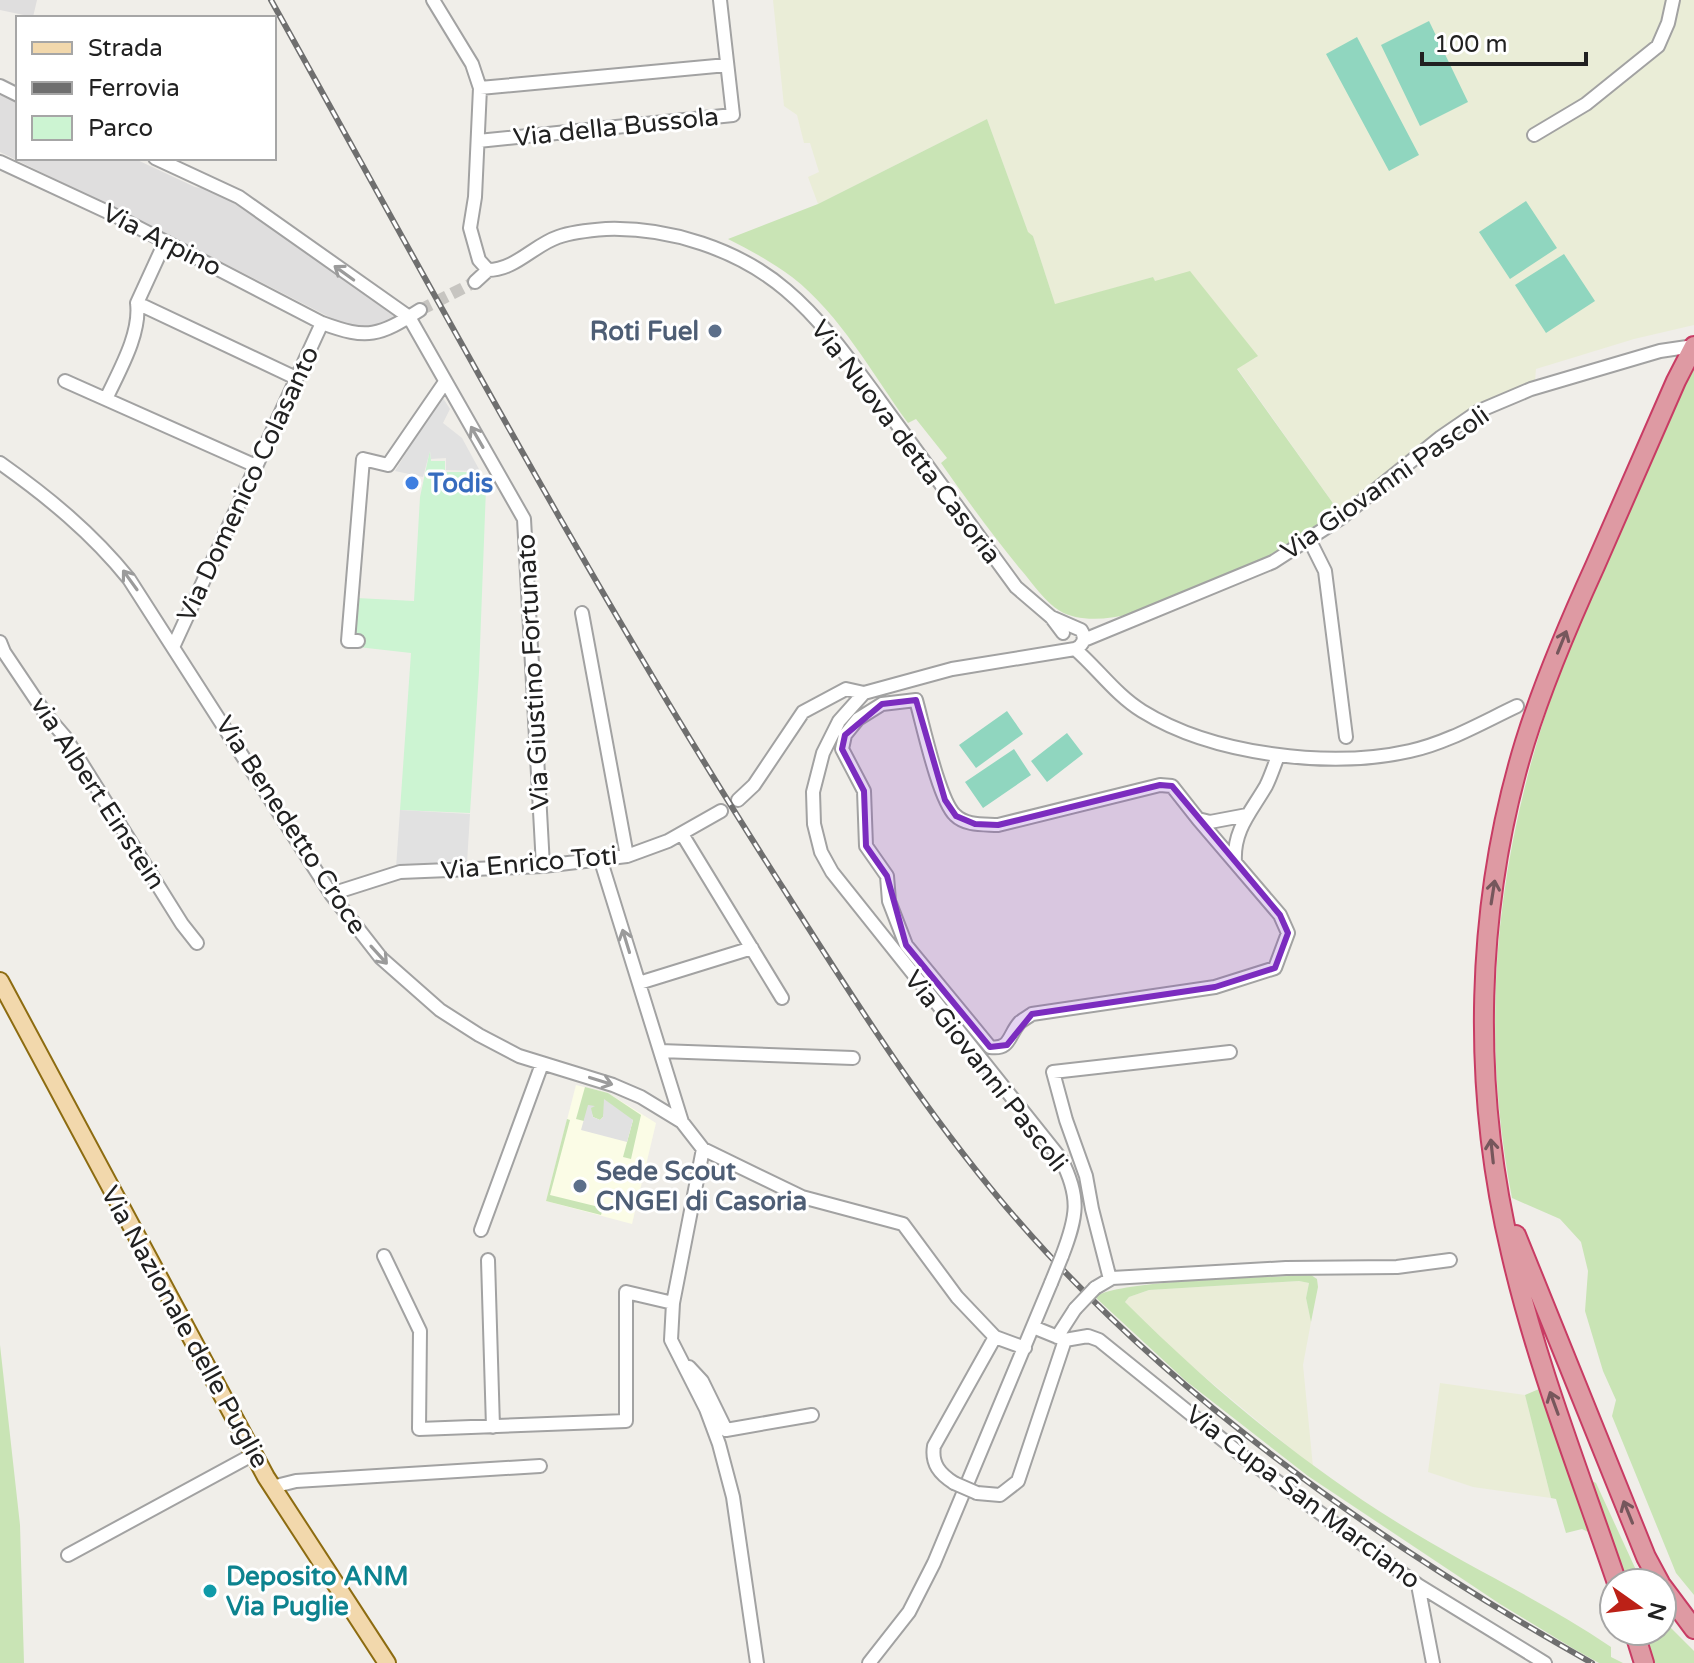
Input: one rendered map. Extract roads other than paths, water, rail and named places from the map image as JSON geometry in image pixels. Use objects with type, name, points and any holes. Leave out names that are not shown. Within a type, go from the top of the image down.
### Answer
[{"type":"highway","points":[[1612,1567],[1546,1380],[1521,1294],[1497,1187],[1487,1095],[1485,980],[1489,918],[1511,793],[1539,703],[1575,612],[1694,346]]},
{"type":"highway","points":[[1497,1187],[1652,1567]]},
{"type":"highway","points":[[1678,1607],[1694,1629]]},
{"type":"main road","name":"Via Nazionale delle Puglie","points":[[0,981],[272,1487],[387,1663]]},
{"type":"street","points":[[433,0],[472,64],[480,88],[475,197],[470,228],[479,260],[488,270],[475,282]]},
{"type":"street","name":"Via della Bussola","points":[[478,141],[733,115],[720,0]]},
{"type":"street","points":[[1534,135],[1586,104],[1658,46],[1673,0]]},
{"type":"street","points":[[480,88],[727,65]]},
{"type":"street","points":[[159,160],[239,197],[414,314]]},
{"type":"street","name":"Via Arpino","points":[[0,162],[322,323],[350,333],[371,334],[394,327],[414,314]]},
{"type":"street","name":"Via Nuova detta Casoria","points":[[488,270],[499,269],[556,237],[606,229],[651,233],[709,245],[759,271],[799,302],[845,354],[1016,587],[1074,639],[1087,659],[1116,691],[1143,712],[1188,732],[1278,756],[1359,759],[1412,751],[1465,731],[1517,706]]},
{"type":"street","points":[[106,399],[126,354],[138,313],[137,303],[165,242]]},
{"type":"street","points":[[137,303],[296,378]]},
{"type":"street","name":"Via Giustino Fortunato","points":[[414,314],[445,382],[524,519],[543,866]]},
{"type":"street","name":"Via Domenico Colasanto","points":[[174,645],[322,323]]},
{"type":"street","name":"Via Giovanni Pascoli","points":[[869,1663],[909,1612],[934,1563],[1025,1348],[1062,1256],[1076,1211],[1072,1185],[1061,1159],[917,981],[832,872],[821,852],[814,824],[813,792],[823,753],[839,721],[864,693],[952,669],[1033,654],[1128,623],[1273,562],[1341,518],[1441,437],[1479,411],[1531,389],[1660,351],[1694,346]]},
{"type":"street","points":[[65,381],[256,466]]},
{"type":"street","points":[[358,641],[348,641],[363,459],[388,465],[445,382]]},
{"type":"street","name":"Via Benedetto Croce","points":[[0,463],[38,490],[103,546],[174,645],[331,894],[381,958],[440,1010],[519,1056],[613,1085],[641,1097],[682,1122],[703,1149],[802,1197],[903,1224],[957,1297],[995,1337],[1025,1348]]},
{"type":"street","points":[[1309,539],[1325,571],[1346,737]]},
{"type":"street","points":[[582,613],[627,856]]},
{"type":"street","name":"via Albert Einstein","points":[[0,642],[197,943]]},
{"type":"street","points":[[738,800],[754,785],[803,712],[846,689],[864,693]]},
{"type":"street","points":[[916,700],[945,800],[956,816],[975,824],[998,825],[1160,785],[1172,786],[1198,819],[1280,915],[1288,933],[1275,968],[1215,987],[1032,1014],[1020,1022],[1007,1045],[990,1047],[906,945],[889,901],[887,876],[866,846],[864,791],[842,749],[845,735],[858,719],[882,704],[916,700]]},
{"type":"street","points":[[1235,862],[1237,832],[1266,785],[1278,756]]},
{"type":"street","name":"Via Enrico Toti","points":[[331,894],[400,872],[543,866],[627,856],[682,834],[721,811]]},
{"type":"street","points":[[1198,819],[1210,822],[1247,815]]},
{"type":"street","points":[[682,834],[782,998]]},
{"type":"street","points":[[600,858],[682,1122]]},
{"type":"street","points":[[639,983],[752,948]]},
{"type":"street","points":[[660,1051],[853,1058]]},
{"type":"street","points":[[1110,1279],[1086,1176],[1053,1072],[1230,1052]]},
{"type":"street","points":[[481,1230],[542,1064]]},
{"type":"street","points":[[703,1149],[673,1303],[671,1340],[719,1444],[733,1497],[757,1663]]},
{"type":"street","points":[[384,1256],[420,1331],[419,1429],[626,1421],[626,1292],[673,1303]]},
{"type":"street","points":[[488,1260],[493,1427]]},
{"type":"street","points":[[995,1337],[934,1446],[934,1464],[954,1483],[977,1493],[1000,1495],[1013,1487],[1023,1471],[1061,1339],[1075,1309],[1095,1288],[1110,1279],[1286,1268],[1397,1267],[1450,1260]]},
{"type":"street","name":"Via Cupa San Marciano","points":[[1033,1327],[1061,1339],[1088,1336],[1099,1340],[1244,1457],[1418,1585],[1545,1663]]},
{"type":"street","points":[[681,1359],[702,1381],[726,1430],[812,1415]]},
{"type":"street","points":[[68,1555],[254,1454]]},
{"type":"street","points":[[272,1487],[296,1481],[540,1466]]},
{"type":"street","points":[[1418,1585],[1433,1663]]},
{"type":"tunnel","points":[[420,310],[475,282]]},
{"type":"railway","points":[[271,0],[638,653],[833,967],[899,1066],[970,1162],[1047,1253],[1106,1313],[1235,1426],[1303,1479],[1446,1576],[1592,1663]]},
{"type":"place","name":"Roti Fuel","points":[[715,331]]},
{"type":"place","name":"Todis","points":[[412,483]]},
{"type":"place","name":"Sede Scout CNGEI di Casoria","points":[[580,1186]]},
{"type":"place","name":"Deposito ANM Via Puglie","points":[[210,1591]]}]
